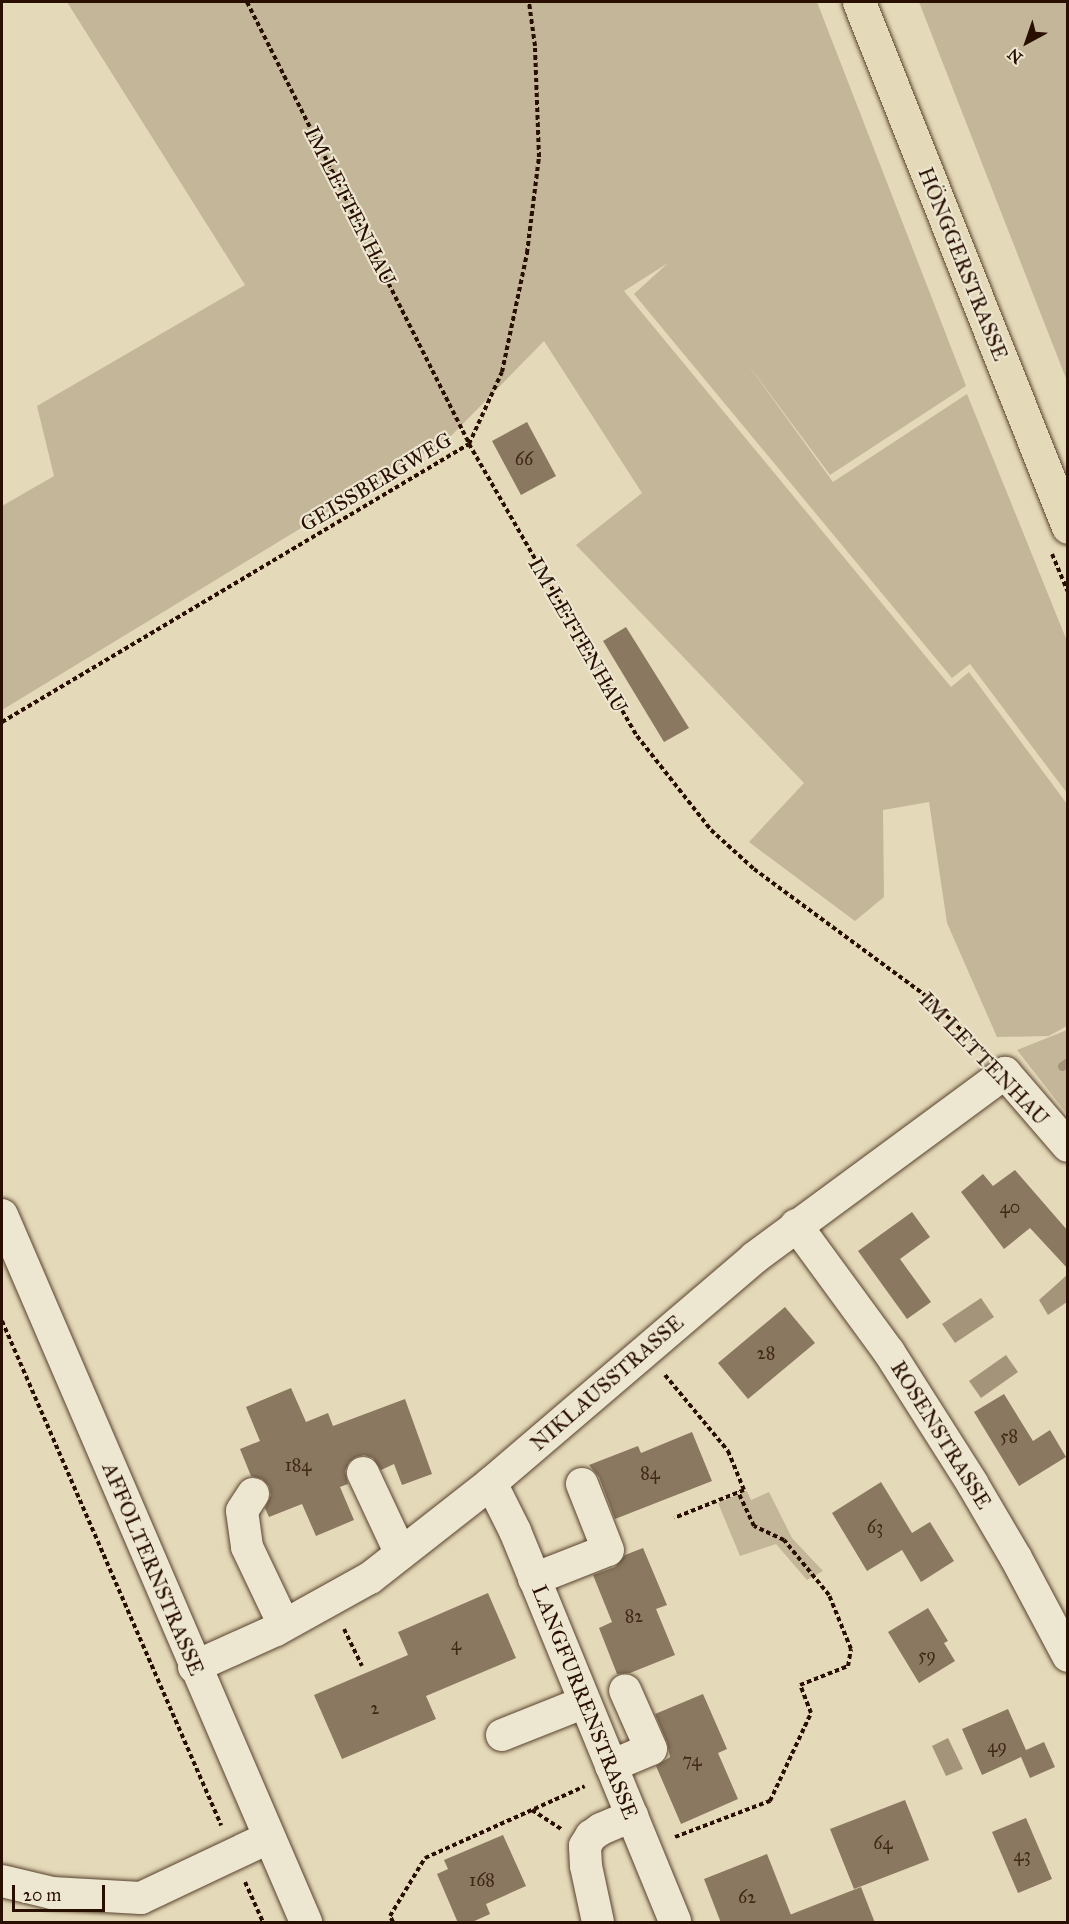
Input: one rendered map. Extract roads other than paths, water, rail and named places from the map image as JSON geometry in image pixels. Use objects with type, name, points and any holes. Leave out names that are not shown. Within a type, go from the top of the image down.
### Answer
[{"type":"main road","name":"HÖNGGERSTRASSE","points":[[859,2],[1068,526]]},
{"type":"street","name":"IM LETTENHAU","points":[[1005,1073],[1068,1146]]},
{"type":"street","name":"NIKLAUSSTRASSE","points":[[194,1667],[284,1625],[370,1578],[491,1483],[645,1350],[796,1225],[1005,1073]]},
{"type":"street","name":"AFFOLTERNSTRASSE","points":[[2,1215],[65,1357],[194,1667],[306,1923]]},
{"type":"street","name":"ROSENSTRASSE","points":[[796,1225],[889,1352],[972,1483],[1016,1558],[1068,1656]]},
{"type":"street","points":[[363,1473],[401,1554]]},
{"type":"street","name":"LANGFURRENSTRASSE","points":[[491,1483],[534,1579],[675,1923]]},
{"type":"street","points":[[534,1579],[608,1550],[582,1484]]},
{"type":"street","points":[[253,1494],[242,1511],[247,1547],[284,1625]]},
{"type":"street","points":[[612,1770],[651,1749],[625,1690]]},
{"type":"street","points":[[502,1735],[585,1702]]},
{"type":"street","points":[[598,1923],[586,1866],[585,1846],[601,1828],[632,1816]]},
{"type":"street","points":[[2,1881],[52,1893],[89,1909],[141,1898],[268,1838]]},
{"type":"waterway","points":[[1062,1066],[1068,1062]]}]
